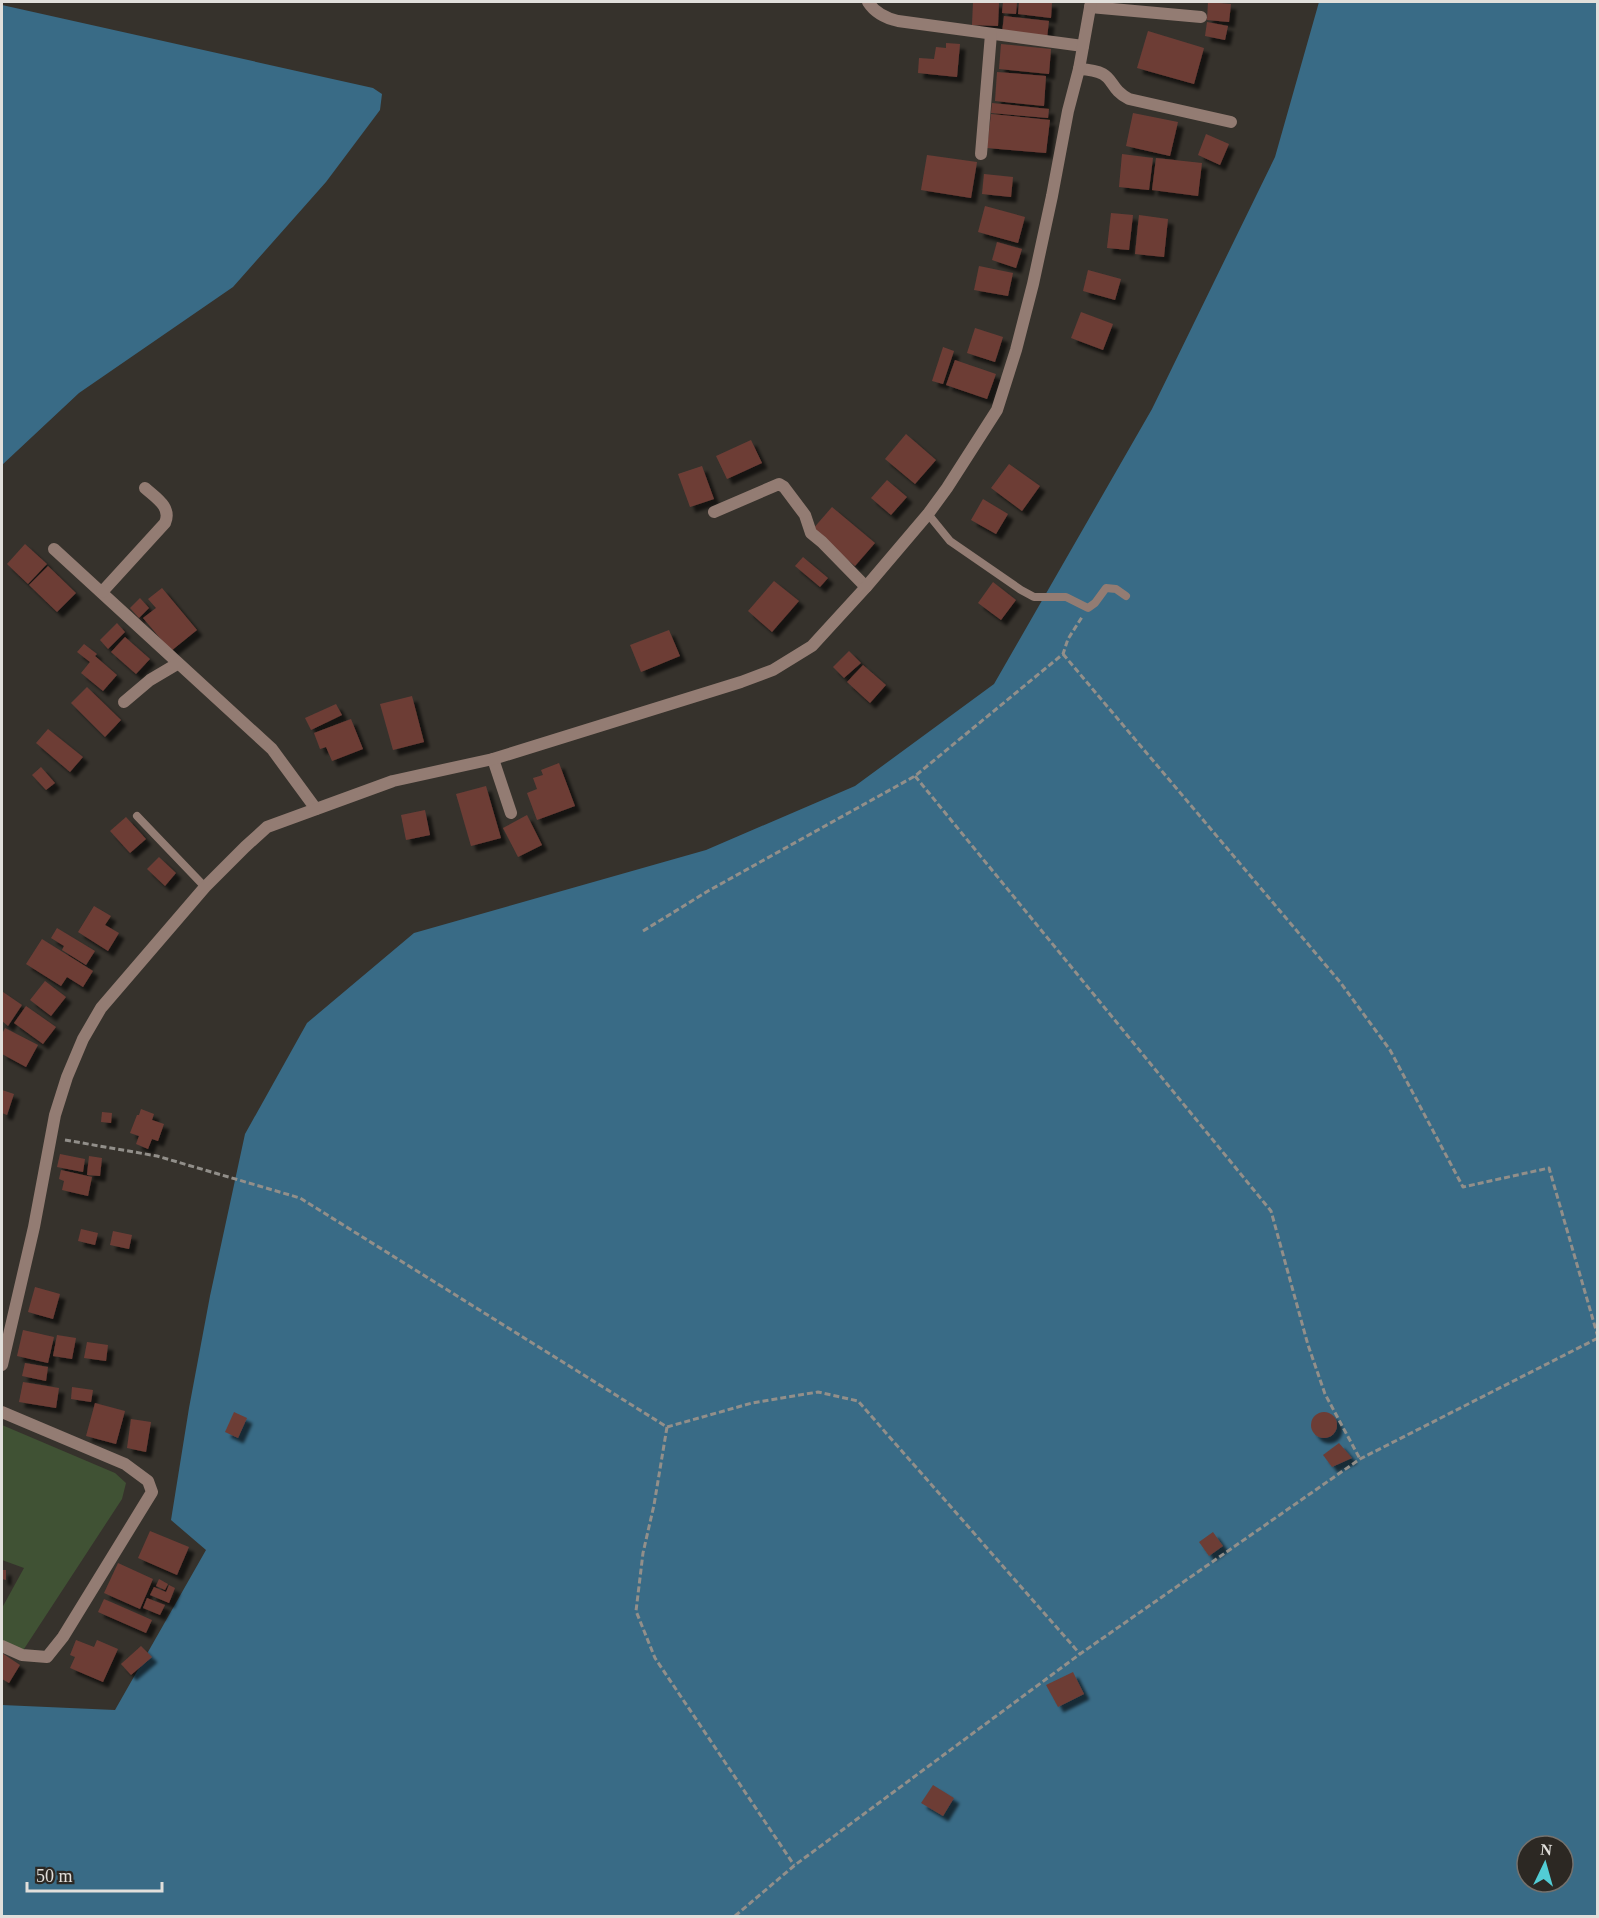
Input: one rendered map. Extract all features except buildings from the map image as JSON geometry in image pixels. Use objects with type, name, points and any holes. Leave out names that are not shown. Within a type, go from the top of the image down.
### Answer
[{"type":"street","points":[[868,2],[884,17],[898,21],[1083,46]]},
{"type":"street","points":[[2,1365],[34,1227],[55,1115],[67,1077],[100,1008],[205,887],[267,827],[393,781],[493,759],[741,682],[773,670],[812,646],[928,514],[954,479],[997,410],[1033,284],[1068,111],[1079,69],[1090,4],[1201,17]]},
{"type":"street","points":[[981,154],[991,34]]},
{"type":"street","points":[[1079,69],[1102,72],[1123,96],[1136,101],[1231,122]]},
{"type":"street","points":[[714,512],[779,484],[784,487],[805,515],[811,533],[866,587]]},
{"type":"street","points":[[102,592],[168,517],[166,508],[145,488]]},
{"type":"street","points":[[54,549],[272,749],[316,809]]},
{"type":"street","points":[[124,702],[150,680],[177,664]]},
{"type":"street","points":[[493,759],[511,813]]},
{"type":"street","points":[[2,1412],[125,1464],[148,1481],[152,1492],[69,1627],[47,1657],[22,1655],[2,1646]]},
{"type":"lane","points":[[928,514],[950,541],[1021,590],[1041,598],[1066,597],[1088,608],[1095,603],[1106,588],[1116,589],[1126,596]]},
{"type":"lane","points":[[137,816],[205,887]]},
{"type":"path","points":[[643,931],[708,891],[915,776],[1063,654],[1068,639],[1088,608]]},
{"type":"path","points":[[735,1917],[795,1865],[1080,1654],[1360,1459],[1598,1338],[1549,1168],[1463,1187],[1390,1050],[1340,982],[1063,654]]},
{"type":"path","points":[[915,776],[1271,1211],[1308,1345],[1325,1394],[1360,1459]]},
{"type":"path","points":[[51,1138],[157,1156],[300,1198],[667,1427],[752,1403],[818,1392],[858,1401],[1080,1654]]},
{"type":"path","points":[[667,1427],[654,1505],[643,1553],[636,1611],[655,1658],[795,1865]]},
{"type":"green space","points":[[2,1425],[115,1473],[126,1483],[122,1499],[22,1652],[2,1641],[2,1608],[24,1568],[2,1560]]},
{"type":"water","points":[[1319,2],[1597,2],[1597,1916],[2,1916],[2,1705],[115,1710],[206,1550],[171,1520],[210,1296],[245,1134],[307,1023],[414,933],[706,850],[855,786],[994,684],[1152,409],[1275,157]]},
{"type":"water","points":[[2,5],[373,88],[382,94],[380,110],[326,182],[233,287],[79,393],[2,465]]}]
